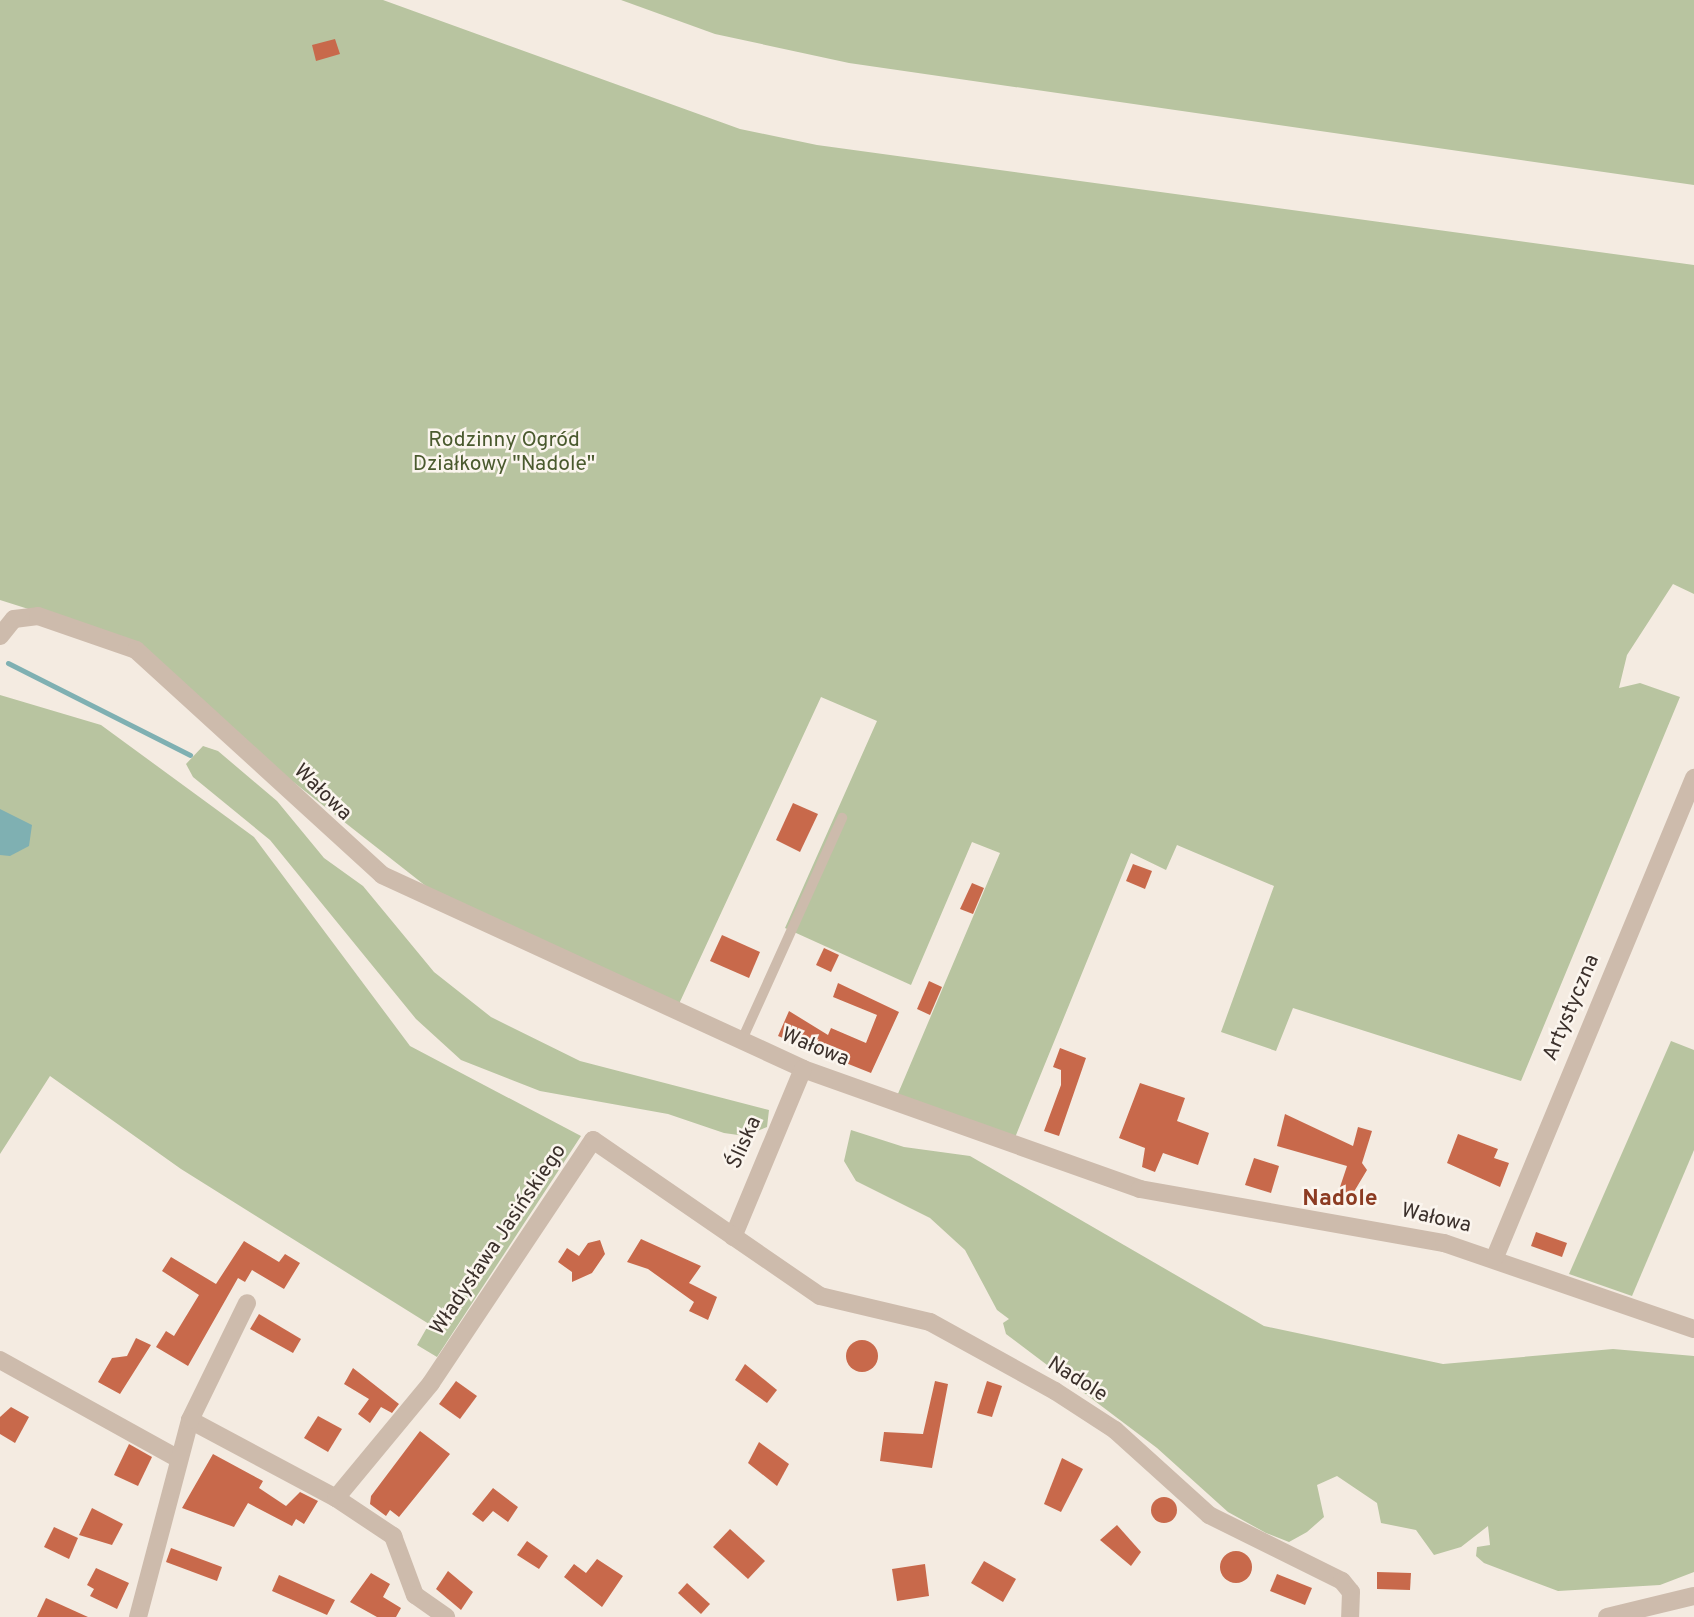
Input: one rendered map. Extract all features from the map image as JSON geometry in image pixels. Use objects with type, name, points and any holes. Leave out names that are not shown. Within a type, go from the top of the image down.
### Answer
[{"type":"street","name":"Wałowa","points":[[0,636],[14,619],[38,617],[136,650],[382,875],[803,1069],[1061,1166],[1165,1196],[1386,1230],[1495,1256],[1694,1329]]},
{"type":"street","name":"Artystyczna","points":[[1495,1256],[1694,778]]},
{"type":"street","name":"Śliska","points":[[733,1237],[803,1069]]},
{"type":"street","name":"Władysława Jasińskiego","points":[[336,1498],[431,1383],[593,1140],[733,1237]]},
{"type":"street","name":"Nadole","points":[[733,1237],[820,1296],[930,1322],[1055,1391],[1115,1430],[1209,1516],[1342,1581],[1351,1592],[1350,1617]]},
{"type":"street","points":[[138,1617],[177,1458],[190,1420],[247,1303]]},
{"type":"street","points":[[0,1360],[177,1458]]},
{"type":"street","points":[[190,1420],[336,1498],[393,1536],[415,1595],[446,1617]]},
{"type":"street","points":[[1607,1617],[1694,1596]]},
{"type":"lane","points":[[741,1042],[842,818]]},
{"type":"green space","name":"Rodzinny Ogród Działkowy \"Nadole\"","points":[[0,0],[383,0],[740,129],[817,145],[1694,265],[1694,594],[1673,584],[1627,655],[1619,688],[1640,683],[1680,697],[1521,1081],[1293,1008],[1276,1051],[1221,1032],[1274,886],[1177,845],[1166,870],[1131,853],[1014,1140],[897,1096],[1000,853],[972,842],[911,985],[785,928],[877,721],[821,697],[678,1006],[436,894],[278,770],[142,645],[0,600]]},
{"type":"green space","points":[[621,0],[1694,0],[1694,185],[849,63],[715,34]]},
{"type":"green space","points":[[0,695],[101,725],[254,837],[410,1046],[581,1136],[437,1357],[417,1345],[429,1324],[181,1169],[50,1076],[0,1154]]},
{"type":"green space","points":[[203,746],[218,751],[277,801],[324,858],[363,886],[434,972],[491,1017],[580,1061],[769,1110],[767,1127],[745,1136],[724,1133],[668,1114],[540,1091],[461,1060],[416,1019],[270,840],[193,777],[186,764]]},
{"type":"green space","points":[[1671,1041],[1694,1050],[1694,1150],[1632,1296],[1569,1274]]},
{"type":"green space","points":[[851,1130],[904,1147],[970,1156],[1264,1326],[1443,1364],[1613,1349],[1694,1356],[1694,1572],[1660,1585],[1558,1591],[1484,1563],[1476,1556],[1477,1547],[1490,1545],[1488,1526],[1461,1547],[1434,1555],[1416,1530],[1381,1523],[1377,1503],[1337,1476],[1317,1485],[1324,1517],[1307,1532],[1289,1542],[1266,1533],[1228,1512],[1157,1448],[1006,1334],[1003,1323],[1009,1319],[997,1310],[965,1250],[930,1218],[856,1181],[844,1161]]},
{"type":"water","points":[[0,809],[32,825],[29,846],[10,856],[0,855]]},
{"type":"building","points":[[335,39],[340,54],[316,61],[312,45]]},
{"type":"building","points":[[793,803],[818,814],[800,852],[776,840]]},
{"type":"building","points":[[1133,864],[1152,871],[1145,889],[1126,881]]},
{"type":"building","points":[[972,883],[984,888],[973,914],[960,909]]},
{"type":"building","points":[[722,935],[760,952],[749,978],[710,961]]},
{"type":"building","points":[[824,948],[839,955],[831,972],[816,965]]},
{"type":"building","points":[[929,981],[942,987],[930,1015],[917,1009]]},
{"type":"building","points":[[838,983],[899,1012],[871,1073],[778,1036],[789,1011],[828,1035],[831,1028],[866,1043],[877,1015],[833,997]]},
{"type":"building","points":[[1060,1048],[1086,1058],[1059,1136],[1044,1131],[1061,1085],[1061,1070],[1053,1067]]},
{"type":"building","points":[[1140,1083],[1185,1098],[1177,1121],[1209,1133],[1198,1165],[1163,1153],[1155,1172],[1142,1167],[1145,1148],[1119,1138]]},
{"type":"building","points":[[1285,1114],[1353,1146],[1358,1127],[1372,1131],[1362,1163],[1367,1170],[1352,1195],[1339,1190],[1347,1166],[1277,1146]]},
{"type":"building","points":[[1458,1134],[1498,1149],[1494,1158],[1509,1163],[1500,1187],[1447,1163]]},
{"type":"building","points":[[1254,1158],[1279,1166],[1271,1193],[1245,1185]]},
{"type":"building","points":[[1536,1232],[1567,1243],[1562,1257],[1531,1246]]},
{"type":"building","points":[[641,1239],[701,1266],[689,1283],[717,1297],[708,1320],[689,1311],[694,1302],[648,1269],[627,1262]]},
{"type":"building","points":[[600,1240],[605,1254],[592,1273],[572,1282],[572,1272],[558,1262],[567,1248],[579,1256],[588,1243]]},
{"type":"building","points":[[244,1241],[279,1262],[285,1254],[300,1263],[284,1289],[252,1270],[245,1282],[238,1278],[188,1366],[156,1347],[166,1331],[174,1336],[199,1295],[162,1271],[171,1257],[216,1284]]},
{"type":"building","points":[[259,1314],[301,1339],[293,1353],[250,1329]]},
{"type":"building","points":[[136,1338],[151,1345],[120,1394],[98,1382],[112,1358],[127,1356]]},
{"type":"building","points":[[862,1340],[873,1345],[878,1356],[873,1367],[862,1372],[851,1367],[846,1356],[851,1345]]},
{"type":"building","points":[[745,1364],[777,1390],[767,1403],[735,1380]]},
{"type":"building","points":[[353,1368],[399,1404],[392,1413],[381,1407],[370,1423],[358,1414],[369,1399],[344,1384]]},
{"type":"building","points":[[456,1381],[477,1396],[460,1419],[439,1404]]},
{"type":"building","points":[[935,1381],[948,1384],[932,1468],[880,1461],[884,1432],[923,1434]]},
{"type":"building","points":[[987,1381],[1002,1386],[992,1417],[977,1413]]},
{"type":"building","points":[[11,1407],[29,1417],[15,1443],[0,1434],[0,1417]]},
{"type":"building","points":[[318,1416],[342,1429],[328,1452],[304,1438]]},
{"type":"building","points":[[420,1431],[450,1454],[399,1517],[390,1510],[386,1516],[370,1504],[371,1496]]},
{"type":"building","points":[[759,1442],[789,1464],[777,1486],[748,1463]]},
{"type":"building","points":[[129,1444],[152,1457],[138,1486],[114,1475]]},
{"type":"building","points":[[213,1454],[263,1481],[259,1488],[286,1506],[300,1492],[318,1501],[304,1524],[296,1519],[292,1526],[248,1503],[234,1527],[182,1508]]},
{"type":"building","points":[[1062,1458],[1083,1469],[1061,1512],[1044,1504]]},
{"type":"building","points":[[493,1488],[518,1507],[508,1522],[493,1511],[483,1522],[472,1514]]},
{"type":"building","points":[[1164,1497],[1173,1501],[1177,1510],[1173,1519],[1164,1523],[1155,1519],[1151,1510],[1155,1501]]},
{"type":"building","points":[[92,1508],[123,1524],[112,1545],[79,1535]]},
{"type":"building","points":[[1117,1525],[1141,1552],[1131,1566],[1100,1540]]},
{"type":"building","points":[[54,1527],[78,1538],[69,1559],[44,1547]]},
{"type":"building","points":[[730,1529],[765,1561],[748,1579],[713,1547]]},
{"type":"building","points":[[527,1541],[548,1556],[539,1569],[517,1555]]},
{"type":"building","points":[[171,1548],[222,1567],[217,1581],[166,1562]]},
{"type":"building","points":[[1236,1551],[1247,1556],[1252,1567],[1247,1578],[1236,1583],[1225,1578],[1220,1567],[1225,1556]]},
{"type":"building","points":[[597,1559],[623,1576],[602,1607],[564,1577],[574,1564],[586,1573]]},
{"type":"building","points":[[984,1561],[1016,1579],[1003,1602],[971,1583]]},
{"type":"building","points":[[925,1564],[929,1596],[897,1601],[892,1569]]},
{"type":"building","points":[[96,1568],[129,1583],[117,1609],[90,1596],[94,1589],[87,1585]]},
{"type":"building","points":[[448,1571],[473,1592],[461,1610],[436,1589]]},
{"type":"building","points":[[1377,1572],[1411,1573],[1410,1590],[1377,1589]]},
{"type":"building","points":[[371,1573],[390,1584],[383,1597],[401,1608],[396,1617],[377,1617],[350,1602]]},
{"type":"building","points":[[1277,1574],[1312,1588],[1305,1605],[1270,1591]]},
{"type":"building","points":[[279,1575],[335,1600],[327,1615],[272,1591]]},
{"type":"building","points":[[687,1583],[710,1604],[701,1614],[678,1593]]},
{"type":"building","points":[[46,1598],[88,1617],[37,1617]]},
{"type":"waterway","points":[[8,663],[190,755]]},
{"type":"district","name":"Nadole","points":[[1340,1200]]}]
